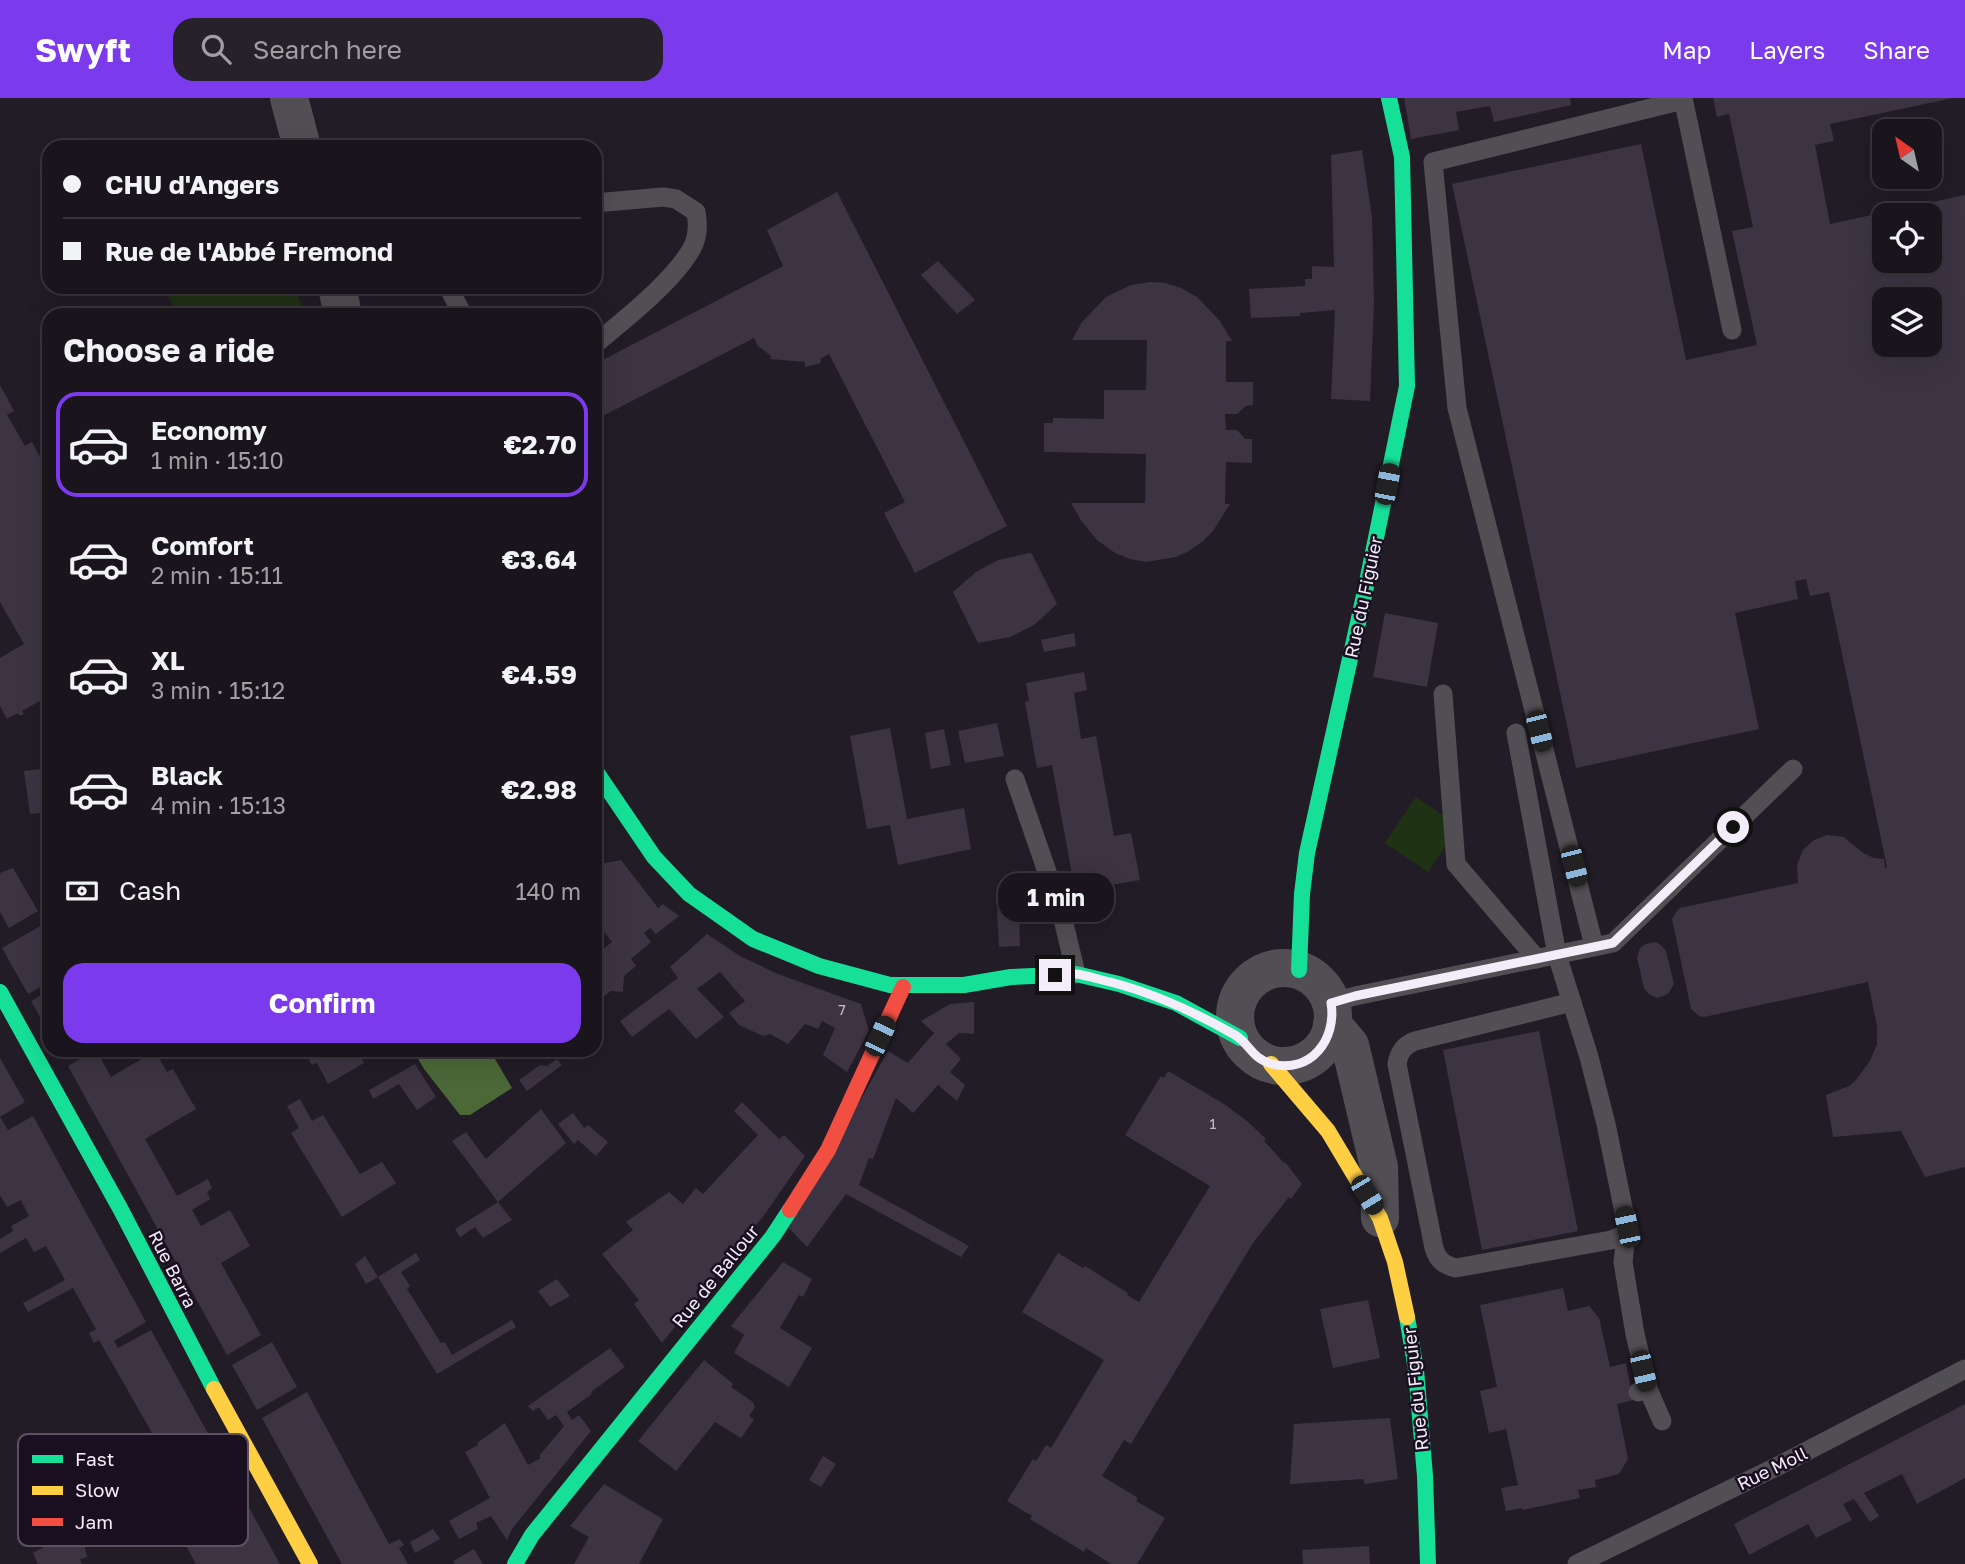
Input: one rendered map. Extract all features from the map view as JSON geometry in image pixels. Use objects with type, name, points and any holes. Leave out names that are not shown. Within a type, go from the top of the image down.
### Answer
[{"type":"street","points":[[289,98],[300,140]]},
{"type":"street","name":"Rue du Figuier","points":[[1380,1217],[1379,1167],[1350,1045],[1332,1014],[1325,989],[1313,977],[1299,970],[1302,894],[1307,853],[1407,386],[1402,157],[1389,98]]},
{"type":"street","points":[[602,780],[654,857],[689,894],[753,939],[818,966],[903,986],[964,985],[1011,977],[1076,974],[1119,984],[1176,1003],[1240,1038]]},
{"type":"street","points":[[1240,1038],[1235,1020],[1237,1000],[1247,984],[1271,970],[1299,970]]},
{"type":"street","name":"Rue de Ballour","points":[[515,1564],[532,1535],[773,1236],[828,1150],[903,986]]},
{"type":"street","name":"Rue Barra","points":[[0,992],[121,1210],[239,1434]]},
{"type":"street","points":[[1271,1064],[1298,1063],[1311,1058],[1321,1049],[1328,1037],[1332,1014]]},
{"type":"street","name":"Rue du Figuier","points":[[1240,1038],[1252,1054],[1271,1064],[1328,1131],[1380,1217],[1395,1262],[1416,1370],[1425,1476],[1428,1564]]},
{"type":"street","name":"Rue Barra","points":[[248,1451],[310,1564]]},
{"type":"lane","points":[[1594,946],[1457,408],[1433,162],[1683,99],[1732,330]]},
{"type":"lane","points":[[602,202],[663,197],[676,199],[696,212],[698,225],[694,244],[675,272],[630,316],[602,338]]},
{"type":"lane","points":[[1443,694],[1456,864],[1547,957],[1572,1002],[1606,1124],[1627,1227],[1623,1262],[1643,1391],[1662,1421]]},
{"type":"lane","points":[[1516,733],[1547,957]]},
{"type":"lane","points":[[1332,1014],[1355,996],[1613,943],[1793,769]]},
{"type":"lane","points":[[1015,779],[1062,915],[1076,974]]},
{"type":"lane","points":[[1572,1002],[1415,1041],[1401,1050],[1397,1064],[1434,1248],[1441,1262],[1456,1268],[1611,1240],[1626,1234]]},
{"type":"lane","name":"Rue Moll","points":[[1577,1564],[1776,1467],[1965,1369]]},
{"type":"shaded area","points":[[167,294],[298,294],[302,308],[174,308]]},
{"type":"shaded area","points":[[1416,797],[1459,826],[1428,872],[1385,843]]},
{"type":"shaded area","points":[[417,1057],[493,1057],[512,1088],[470,1115],[460,1115]]},
{"type":"building","points":[[1404,98],[1570,98],[1571,105],[1494,122],[1490,106],[1456,112],[1459,130],[1411,139]]},
{"type":"building","points":[[1713,98],[1953,98],[1830,124],[1834,141],[1815,145],[1830,224],[1872,215],[1872,273],[1942,273],[1942,203],[1928,203],[1965,195],[1965,1167],[1925,1177],[1901,1131],[1833,1137],[1826,1095],[1849,1086],[1856,1080],[1870,1061],[1877,1044],[1877,1026],[1868,982],[1699,1016],[1691,1009],[1672,919],[1680,908],[1798,883],[1797,865],[1803,850],[1814,840],[1827,835],[1844,837],[1863,853],[1884,859],[1885,868],[1887,867],[1829,592],[1810,596],[1806,579],[1795,581],[1798,599],[1735,613],[1759,729],[1576,768],[1452,184],[1641,144],[1686,360],[1757,345],[1732,231],[1753,227],[1729,114],[1717,117]]},
{"type":"building","points":[[1362,150],[1372,217],[1374,303],[1370,401],[1331,399],[1335,310],[1300,313],[1300,316],[1251,318],[1249,289],[1305,286],[1305,279],[1312,279],[1312,266],[1334,267],[1331,155]]},
{"type":"building","points":[[837,192],[1007,526],[915,573],[884,513],[905,502],[829,354],[820,359],[821,363],[805,367],[805,362],[770,359],[771,356],[758,346],[754,338],[602,416],[602,360],[783,266],[767,230]]},
{"type":"building","points":[[938,261],[975,300],[957,314],[921,275]]},
{"type":"building","points":[[1151,282],[1181,288],[1197,297],[1220,321],[1232,341],[1226,341],[1226,382],[1253,382],[1253,405],[1246,406],[1237,414],[1225,414],[1226,430],[1237,430],[1245,439],[1252,439],[1252,463],[1226,462],[1225,504],[1230,504],[1213,531],[1203,541],[1176,557],[1146,562],[1115,553],[1097,540],[1071,503],[1145,503],[1146,454],[1044,452],[1044,423],[1053,423],[1053,418],[1104,419],[1104,390],[1146,390],[1147,340],[1072,340],[1082,322],[1106,297],[1131,285]]},
{"type":"building","points":[[0,385],[14,411],[7,415],[25,446],[32,442],[42,461],[42,700],[22,711],[24,714],[19,716],[18,713],[7,719],[0,706],[0,658],[24,644],[0,602]]},
{"type":"building","points":[[1030,553],[1057,604],[1034,625],[1010,637],[978,643],[953,592],[976,572],[998,560]]},
{"type":"building","points":[[1385,613],[1438,623],[1427,687],[1373,677]]},
{"type":"building","points":[[1074,633],[1076,646],[1044,652],[1041,640]]},
{"type":"building","points":[[1084,672],[1087,690],[1074,693],[1081,739],[1096,736],[1114,836],[1131,833],[1140,880],[1075,891],[1052,765],[1037,768],[1025,702],[1029,701],[1026,683]]},
{"type":"building","points":[[997,723],[1004,756],[965,763],[958,731]]},
{"type":"building","points":[[890,728],[907,819],[964,808],[971,849],[898,865],[890,825],[867,829],[850,736]]},
{"type":"building","points":[[944,729],[951,765],[931,769],[925,733]]},
{"type":"building","points":[[42,769],[42,813],[30,814],[24,771]]},
{"type":"building","points":[[621,860],[658,908],[663,904],[679,916],[656,934],[650,928],[644,933],[651,942],[631,959],[636,966],[624,976],[623,992],[611,991],[602,998],[602,950],[612,942],[602,929],[602,864]]},
{"type":"building","points":[[13,868],[38,911],[9,928],[0,912],[0,873]]},
{"type":"building","points":[[997,911],[1019,911],[1020,946],[999,947]]},
{"type":"building","points":[[42,925],[42,986],[28,994],[2,948]]},
{"type":"building","points":[[707,934],[740,956],[778,974],[861,1004],[869,1031],[847,1072],[823,1055],[835,1028],[822,1021],[818,1029],[805,1024],[788,1044],[770,1034],[763,1036],[739,1025],[729,1013],[745,1001],[720,972],[697,989],[724,1017],[696,1039],[669,1009],[632,1037],[620,1021],[678,978],[670,967]]},
{"type":"building","points":[[1656,942],[1666,951],[1674,984],[1668,994],[1657,998],[1644,988],[1637,958],[1640,948]]},
{"type":"building","points":[[42,995],[42,1021],[31,1001]]},
{"type":"building","points":[[974,1002],[974,1034],[959,1033],[946,1044],[961,1059],[950,1072],[965,1085],[957,1101],[938,1085],[913,1113],[896,1098],[873,1159],[869,1158],[859,1185],[969,1246],[961,1257],[846,1194],[807,1247],[789,1228],[888,1051],[908,1063],[934,1033],[921,1021],[950,1004]]},
{"type":"building","points":[[1539,1031],[1578,1231],[1482,1250],[1443,1050]]},
{"type":"building","points":[[84,1057],[100,1057],[111,1077],[145,1057],[158,1057],[167,1072],[173,1069],[196,1109],[145,1139],[177,1196],[208,1179],[212,1188],[207,1192],[210,1199],[192,1210],[201,1226],[230,1210],[250,1246],[221,1263],[261,1335],[227,1355],[68,1066]]},
{"type":"building","points":[[307,1057],[361,1057],[364,1063],[328,1084],[317,1063],[312,1065]]},
{"type":"building","points":[[0,1058],[25,1102],[0,1117]]},
{"type":"building","points":[[557,1059],[562,1065],[527,1091],[519,1080],[540,1065],[547,1066]]},
{"type":"building","points":[[415,1064],[436,1097],[417,1110],[399,1084],[373,1099],[369,1090]]},
{"type":"building","points":[[1168,1071],[1247,1121],[1266,1139],[1264,1141],[1302,1184],[1253,1243],[1131,1444],[1124,1440],[1102,1476],[1165,1518],[1137,1564],[1111,1564],[1086,1548],[1084,1552],[1030,1519],[1032,1516],[1007,1501],[1033,1459],[1036,1461],[1046,1445],[1051,1448],[1104,1360],[1022,1312],[1058,1253],[1083,1268],[1085,1266],[1139,1302],[1210,1186],[1125,1135],[1161,1076],[1164,1078]]},
{"type":"building","points":[[300,1099],[312,1121],[323,1115],[360,1174],[382,1162],[396,1183],[342,1217],[291,1133],[299,1128],[287,1106]]},
{"type":"building","points":[[742,1102],[779,1139],[784,1135],[805,1156],[765,1214],[662,1343],[634,1304],[639,1300],[602,1254],[633,1230],[626,1222],[669,1192],[683,1204],[696,1188],[703,1194],[758,1135],[734,1111]]},
{"type":"building","points":[[541,1109],[566,1143],[498,1202],[452,1141],[466,1132],[486,1159]]},
{"type":"building","points":[[573,1113],[584,1128],[588,1125],[608,1142],[596,1156],[578,1140],[574,1144],[558,1124]]},
{"type":"building","points":[[33,1116],[146,1322],[114,1341],[118,1348],[151,1330],[208,1434],[153,1434],[99,1340],[94,1343],[89,1333],[96,1329],[73,1288],[28,1312],[23,1303],[65,1280],[46,1246],[34,1252],[26,1238],[0,1253],[0,1239],[13,1231],[11,1226],[29,1216],[21,1200],[7,1207],[0,1195],[0,1117],[8,1130]]},
{"type":"building","points":[[498,1202],[512,1220],[483,1238],[475,1227],[460,1237],[455,1229]]},
{"type":"building","points":[[416,1253],[420,1260],[401,1272],[410,1286],[407,1289],[441,1343],[445,1342],[452,1355],[512,1320],[516,1327],[437,1374],[378,1277]]},
{"type":"building","points":[[365,1256],[378,1277],[366,1284],[355,1264]]},
{"type":"building","points":[[783,1262],[812,1279],[803,1297],[799,1295],[780,1328],[812,1348],[789,1387],[734,1353],[744,1335],[731,1326]]},
{"type":"building","points":[[557,1279],[570,1296],[550,1307],[538,1291]]},
{"type":"building","points":[[1563,1288],[1568,1311],[1589,1306],[1599,1318],[1610,1367],[1626,1363],[1633,1400],[1617,1404],[1628,1459],[1619,1474],[1595,1480],[1596,1487],[1578,1490],[1580,1498],[1506,1511],[1501,1488],[1518,1485],[1506,1429],[1489,1433],[1480,1391],[1497,1387],[1480,1305]]},
{"type":"building","points":[[1368,1300],[1380,1358],[1333,1368],[1320,1309]]},
{"type":"building","points":[[272,1342],[297,1387],[257,1410],[232,1365]]},
{"type":"building","points":[[610,1348],[625,1367],[567,1412],[572,1420],[579,1415],[591,1431],[512,1529],[507,1540],[491,1516],[476,1523],[478,1529],[459,1539],[449,1521],[490,1498],[465,1452],[505,1423],[528,1465],[541,1458],[539,1456],[564,1426],[556,1415],[548,1420],[539,1407],[533,1411],[528,1406]]},
{"type":"building","points":[[704,1360],[733,1384],[731,1387],[753,1402],[755,1407],[749,1416],[754,1420],[741,1438],[715,1422],[676,1471],[638,1441]]},
{"type":"building","points":[[307,1392],[389,1544],[400,1539],[404,1545],[399,1548],[408,1564],[342,1564],[262,1418]]},
{"type":"building","points":[[1965,1404],[1965,1478],[1917,1504],[1902,1474],[1864,1493],[1879,1516],[1870,1522],[1854,1499],[1843,1504],[1852,1520],[1816,1538],[1808,1524],[1749,1555],[1734,1524]]},
{"type":"building","points":[[1390,1418],[1398,1479],[1365,1484],[1363,1479],[1290,1484],[1294,1424]]},
{"type":"building","points":[[823,1456],[836,1464],[821,1487],[809,1480]]},
{"type":"building","points":[[604,1484],[663,1519],[639,1564],[574,1564],[589,1537],[570,1526]]},
{"type":"building","points":[[248,1506],[280,1564],[196,1564],[186,1546],[248,1546]]},
{"type":"building","points":[[433,1529],[440,1539],[415,1553],[410,1542]]},
{"type":"building","points":[[46,1546],[84,1546],[87,1557],[80,1559],[82,1564],[38,1564],[33,1553]]},
{"type":"building","points":[[1369,1546],[1370,1564],[1303,1564],[1302,1550]]},
{"type":"building","points":[[474,1549],[483,1564],[455,1564],[453,1561]]},
{"type":"traffic: fast","points":[[1299,970],[1302,894],[1307,853],[1407,386],[1402,157],[1389,98]]},
{"type":"traffic: fast","points":[[602,780],[654,857],[689,894],[753,939],[819,966],[890,985],[964,985],[1011,977],[1076,974],[1119,984],[1176,1003],[1240,1038]]},
{"type":"traffic: fast","points":[[0,992],[121,1210],[214,1389]]},
{"type":"traffic: fast","points":[[515,1564],[532,1535],[773,1236],[790,1210]]},
{"type":"traffic: fast","points":[[1407,1317],[1416,1370],[1425,1476],[1428,1564]]},
{"type":"traffic: slow","points":[[1271,1064],[1328,1131],[1380,1218],[1395,1262],[1407,1317]]},
{"type":"traffic: slow","points":[[214,1389],[239,1434]]},
{"type":"traffic: slow","points":[[248,1451],[310,1564]]},
{"type":"traffic: jam","points":[[790,1210],[828,1150],[903,987]]},
{"type":"route","points":[[1055,975],[1076,974],[1119,984],[1176,1003],[1240,1038],[1252,1054],[1271,1064],[1298,1063],[1311,1058],[1321,1049],[1328,1037],[1333,1014],[1331,1003],[1613,943],[1733,827]]}]
